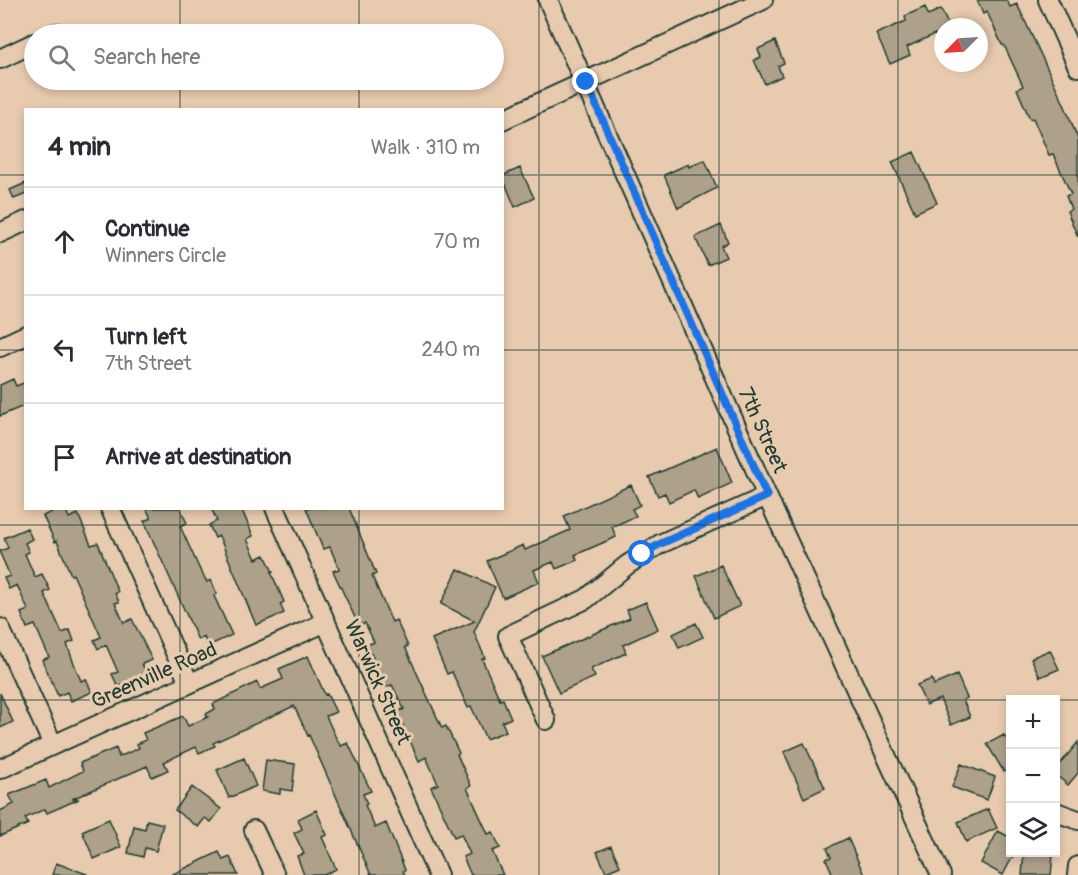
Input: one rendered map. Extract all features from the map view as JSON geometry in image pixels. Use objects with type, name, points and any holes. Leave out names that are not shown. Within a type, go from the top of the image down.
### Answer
[{"type":"street","name":"7th Street","points":[[548,0],[767,496],[941,875]]},
{"type":"street","points":[[504,119],[763,0]]},
{"type":"street","points":[[1048,0],[1078,67]]},
{"type":"street","points":[[0,59],[24,48]]},
{"type":"street","points":[[0,232],[24,222]]},
{"type":"street","points":[[0,347],[24,336]]},
{"type":"street","points":[[546,720],[508,636],[586,599],[627,565],[660,544],[767,496]]},
{"type":"street","points":[[111,510],[189,683]]},
{"type":"street","name":"Warwick Street","points":[[276,510],[438,875]]},
{"type":"street","name":"Greenville Road","points":[[0,769],[326,622]]},
{"type":"street","points":[[0,628],[53,745]]},
{"type":"street","points":[[1060,814],[1078,820]]},
{"type":"street","points":[[254,830],[275,875]]},
{"type":"street","points":[[1077,875],[1078,866]]},
{"type":"building","points":[[977,0],[1007,0],[1010,7],[1017,4],[1064,104],[1078,139],[1078,237],[1067,211],[1071,209],[1066,196],[1071,194],[1053,154],[1049,155],[1033,118],[1030,119],[1017,89],[1023,86],[1004,45],[987,12],[983,14]]},
{"type":"building","points":[[925,7],[928,15],[941,9],[945,18],[934,18],[934,34],[907,47],[910,55],[890,64],[876,34],[906,21],[905,16]]},
{"type":"building","points":[[775,41],[784,63],[778,66],[782,76],[765,84],[754,60],[761,57],[758,49]]},
{"type":"building","points":[[914,152],[937,203],[915,213],[892,162]]},
{"type":"building","points":[[705,160],[717,188],[678,208],[664,175],[688,164],[689,167]]},
{"type":"building","points":[[520,168],[534,198],[515,207],[504,181],[504,175]]},
{"type":"building","points":[[24,184],[24,195],[14,199],[10,190]]},
{"type":"building","points":[[721,225],[728,242],[721,246],[726,257],[708,265],[695,237]]},
{"type":"building","points":[[13,379],[16,386],[24,383],[24,406],[0,416],[0,385]]},
{"type":"building","points":[[717,447],[732,483],[698,499],[694,490],[669,502],[665,493],[658,496],[649,477]]},
{"type":"building","points":[[631,485],[640,505],[632,509],[636,516],[612,527],[616,537],[575,555],[577,560],[556,569],[553,562],[534,570],[539,582],[503,598],[487,561],[523,545],[525,550],[570,530],[564,516]]},
{"type":"building","points":[[55,510],[66,510],[69,518],[78,514],[91,545],[98,543],[118,592],[115,593],[119,602],[115,603],[124,623],[132,619],[152,660],[142,664],[147,674],[118,687],[112,674],[118,672],[106,645],[98,649],[94,640],[101,637],[73,574],[71,575],[57,541],[55,542],[43,516]]},
{"type":"building","points":[[147,510],[181,510],[187,523],[180,526],[200,570],[207,582],[211,580],[217,594],[214,596],[232,635],[208,646],[204,637],[198,640],[144,521],[151,518]]},
{"type":"building","points":[[212,510],[242,510],[253,536],[247,539],[256,559],[265,555],[284,602],[280,604],[284,613],[256,625],[219,536],[215,538],[209,525],[217,521]]},
{"type":"building","points":[[307,510],[350,510],[376,574],[372,576],[392,622],[396,620],[408,646],[405,647],[442,728],[446,726],[459,753],[457,754],[471,786],[467,788],[488,834],[493,832],[500,848],[492,851],[503,875],[471,875],[463,857],[470,854],[461,834],[454,837],[431,787],[438,784],[426,757],[419,761],[397,712],[404,709],[392,685],[386,687],[367,645],[374,642],[365,623],[359,626],[333,571],[339,569],[330,547],[323,549]]},
{"type":"building","points":[[27,528],[32,539],[25,543],[29,552],[25,554],[35,577],[42,574],[50,590],[44,593],[62,633],[70,630],[74,641],[67,644],[73,661],[81,681],[86,679],[92,692],[71,701],[67,692],[58,696],[42,660],[49,657],[35,625],[27,628],[21,613],[28,610],[17,585],[9,589],[4,578],[10,576],[0,553],[8,548],[4,538]]},
{"type":"building","points":[[721,565],[740,606],[714,618],[696,576]]},
{"type":"building","points":[[458,569],[495,587],[474,632],[485,658],[482,659],[500,700],[503,699],[511,718],[502,722],[506,731],[486,739],[471,706],[468,708],[452,672],[447,674],[432,639],[475,621],[441,604]]},
{"type":"building","points":[[646,602],[658,629],[623,645],[626,653],[591,669],[595,677],[559,693],[542,656],[630,618],[627,610]]},
{"type":"building","points":[[696,623],[703,637],[679,648],[673,634]]},
{"type":"building","points":[[1050,650],[1059,669],[1040,677],[1031,658]]},
{"type":"building","points":[[308,656],[325,695],[327,694],[336,712],[326,716],[336,738],[341,746],[348,743],[371,791],[363,794],[375,828],[386,823],[405,875],[371,875],[294,706],[213,743],[215,746],[199,753],[196,747],[164,762],[168,770],[152,777],[147,766],[72,799],[79,799],[47,813],[45,809],[25,818],[28,824],[0,836],[0,811],[14,804],[9,795],[46,780],[49,788],[83,771],[80,763],[116,748],[119,757],[139,748],[137,744],[146,740],[143,733],[183,716],[188,726],[208,717],[206,714],[215,709],[213,704],[257,682],[260,689],[283,679],[279,669]]},
{"type":"building","points":[[957,675],[967,698],[963,700],[970,717],[951,725],[940,699],[926,705],[917,685],[932,679],[934,685]]},
{"type":"building","points":[[0,693],[13,722],[0,728]]},
{"type":"building","points":[[1004,735],[1006,738],[1006,771],[1004,772],[987,744]]},
{"type":"building","points":[[1078,742],[1078,773],[1068,785],[1060,778],[1060,764]]},
{"type":"building","points":[[804,743],[825,788],[804,798],[784,752]]},
{"type":"building","points":[[244,758],[256,786],[229,798],[217,770]]},
{"type":"building","points":[[266,760],[295,764],[292,791],[280,789],[280,794],[262,791]]},
{"type":"building","points":[[961,764],[995,777],[987,800],[952,787]]},
{"type":"building","points":[[192,787],[221,809],[211,822],[205,818],[198,827],[175,810]]},
{"type":"building","points":[[988,809],[997,828],[966,842],[958,822]]},
{"type":"building","points":[[316,810],[327,835],[322,837],[336,869],[324,875],[304,875],[297,856],[304,854],[294,833],[302,829],[298,819]]},
{"type":"building","points":[[109,819],[121,847],[94,859],[82,831]]},
{"type":"building","points":[[147,820],[163,824],[156,851],[145,848],[143,857],[128,853],[134,826],[145,829]]},
{"type":"building","points":[[998,831],[1006,835],[1006,857],[1012,857],[1003,875],[981,863]]},
{"type":"building","points":[[848,838],[864,875],[833,875],[826,859],[831,857],[827,848]]},
{"type":"building","points":[[611,846],[620,866],[606,872],[597,852]]},
{"type":"building","points":[[219,852],[223,860],[230,857],[238,875],[171,875]]},
{"type":"building","points":[[1024,857],[1053,857],[1051,875],[1022,875]]},
{"type":"building","points":[[56,863],[87,874],[87,875],[52,875]]},
{"type":"route","points":[[586,82],[767,496],[642,554]]}]
